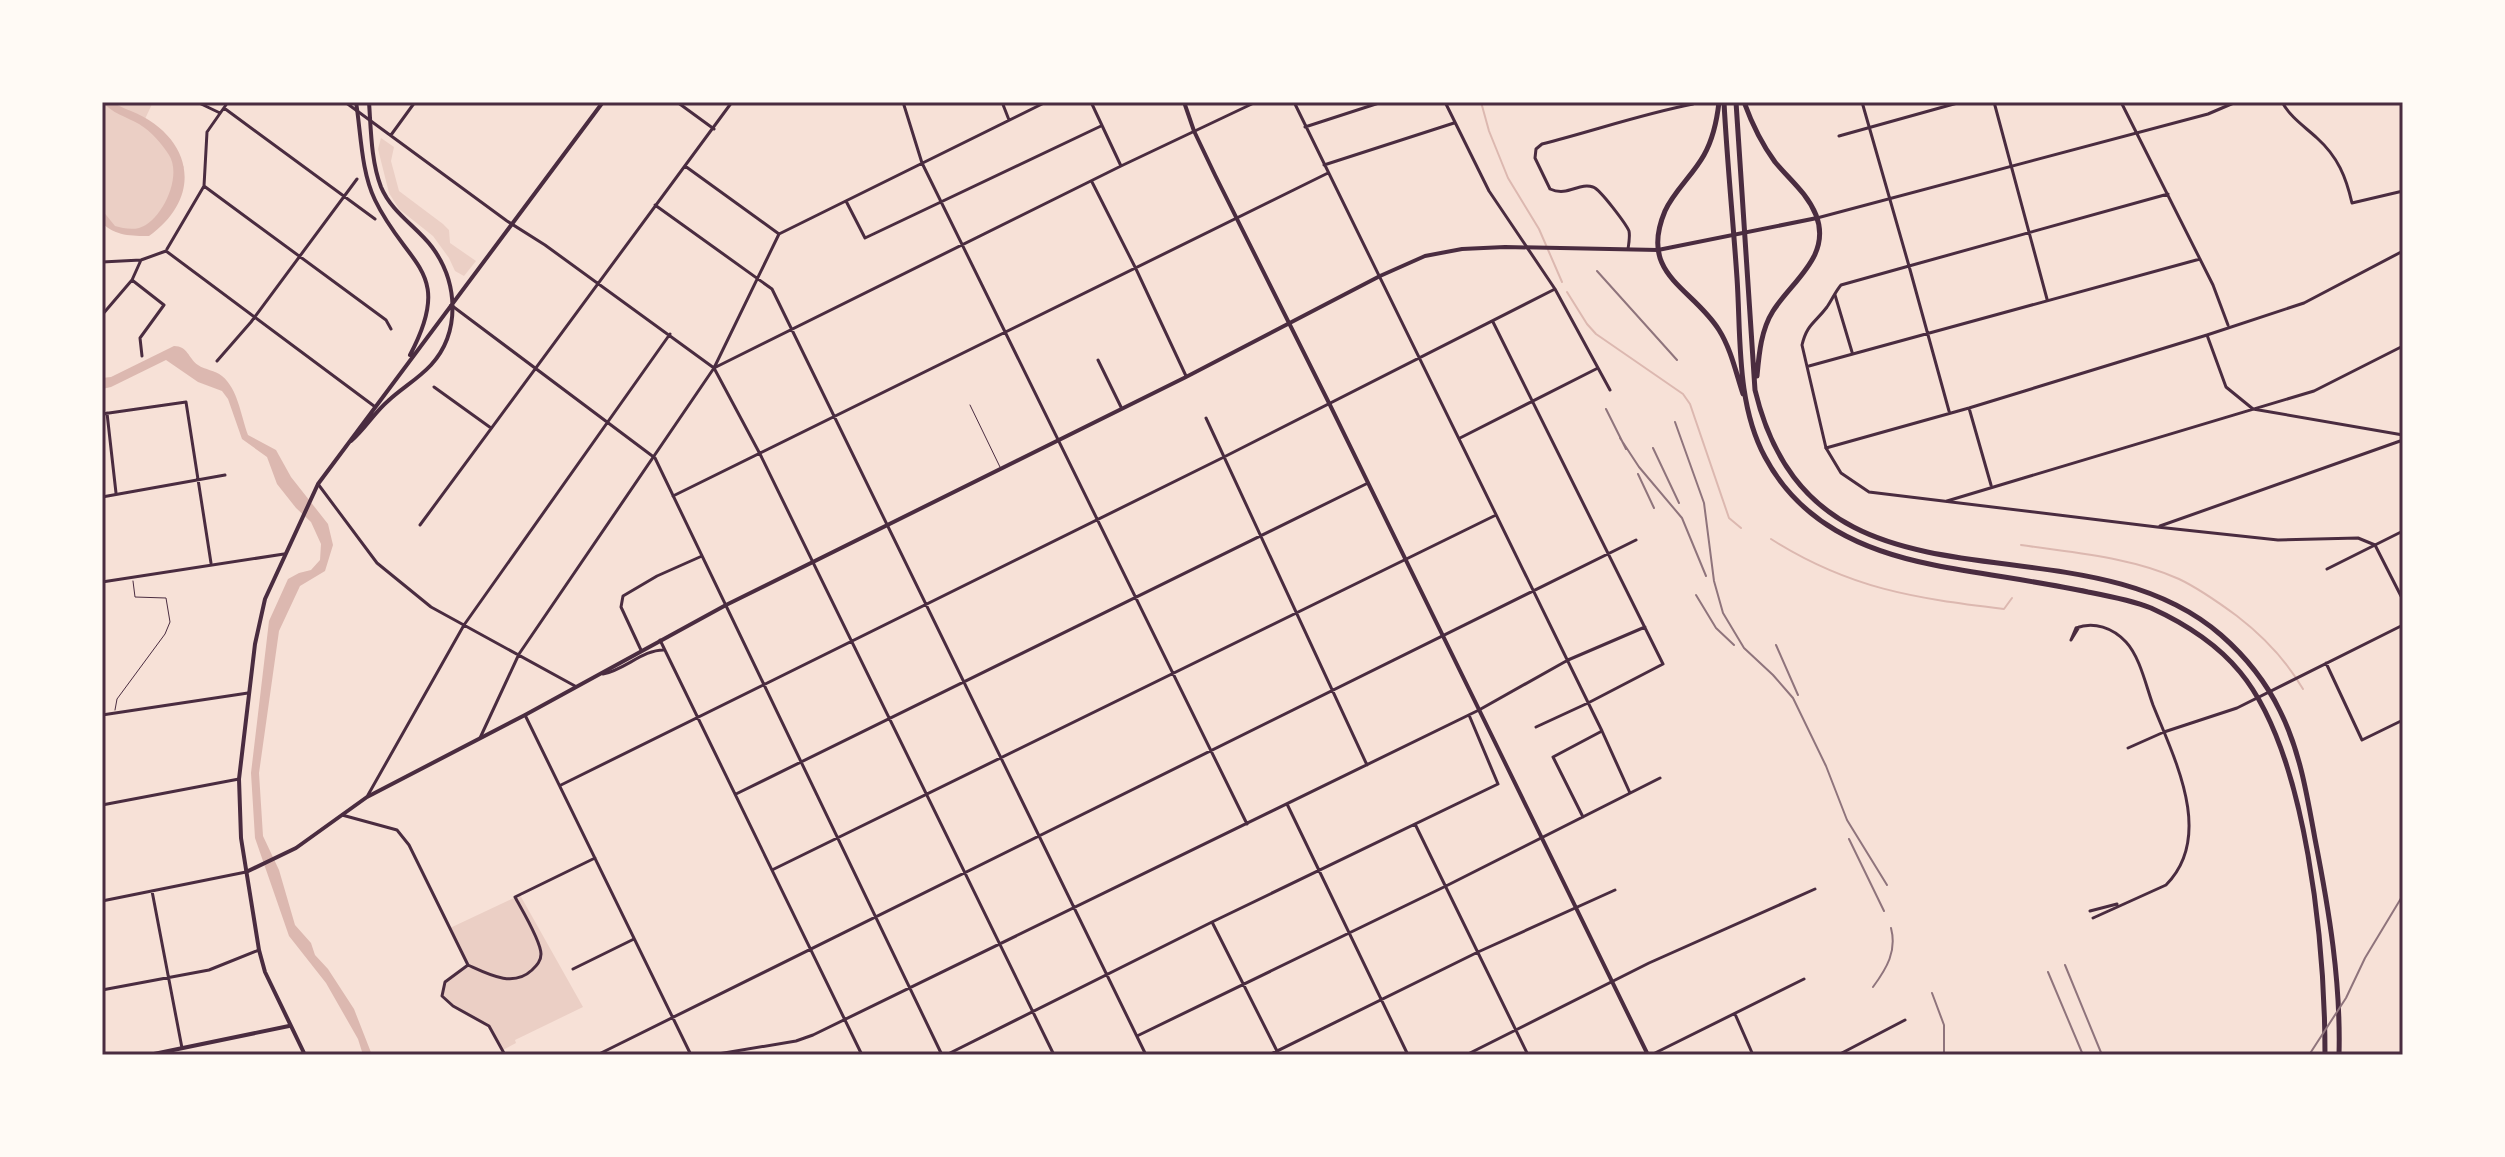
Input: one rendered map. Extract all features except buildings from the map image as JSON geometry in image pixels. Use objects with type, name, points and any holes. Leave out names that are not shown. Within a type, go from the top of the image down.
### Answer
[{"type":"highway","points":[[1722,102],[1743,376],[1755,435],[1779,479],[1816,519],[1869,548],[1914,561],[2073,589],[2149,607],[2183,624],[2213,645],[2247,682],[2267,715],[2279,740],[2290,779],[2304,839],[2318,928],[2324,993],[2325,1055]]},
{"type":"highway","points":[[1722,102],[1704,154],[1665,213],[1658,250],[1668,276],[1719,329],[1729,348],[1748,406]]},
{"type":"highway","points":[[1736,102],[1755,390],[1765,426],[1789,473],[1820,507],[1848,525],[1908,548],[2102,580],[2166,601],[2219,633],[2260,677],[2280,710],[2304,778],[2336,974],[2339,1055]]},
{"type":"highway","points":[[1744,102],[1762,144],[1808,198],[1817,218],[1819,243],[1809,268],[1772,313],[1764,332],[1755,390]]},
{"type":"main road","points":[[356,102],[373,198],[423,269],[429,286],[429,306],[424,325],[403,368]]},
{"type":"main road","points":[[346,445],[441,353],[453,316],[451,285],[445,268],[431,245],[393,207],[382,188],[375,166],[369,102]]},
{"type":"main road","points":[[305,1055],[265,972],[240,823],[239,779],[259,622],[284,554],[318,484],[603,102]]},
{"type":"main road","points":[[1184,102],[1194,131],[1649,1055]]},
{"type":"main road","points":[[246,872],[275,860],[367,797],[726,605],[1425,256],[1462,249],[1505,247],[1658,250],[1817,218]]},
{"type":"main road","points":[[374,406],[411,383]]},
{"type":"main road","points":[[149,1055],[289,1026]]},
{"type":"street","points":[[197,102],[220,113]]},
{"type":"street","points":[[102,262],[141,260],[166,251],[204,186],[207,132],[228,102]]},
{"type":"street","points":[[346,102],[714,368],[760,454],[1054,1055]]},
{"type":"street","points":[[391,135],[415,102]]},
{"type":"street","points":[[677,102],[714,129]]},
{"type":"street","points":[[420,525],[732,102]]},
{"type":"street","points":[[903,102],[922,163],[1247,824]]},
{"type":"street","points":[[1002,102],[1009,120]]},
{"type":"street","points":[[480,738],[519,654],[714,368],[779,234],[1046,102]]},
{"type":"street","points":[[1091,102],[1121,166]]},
{"type":"street","points":[[714,368],[1256,102]]},
{"type":"street","points":[[1294,102],[1568,660],[1630,793]]},
{"type":"street","points":[[1305,127],[1382,102]]},
{"type":"street","points":[[1445,102],[1489,191],[1555,289],[1610,390]]},
{"type":"street","points":[[1862,102],[1949,412]]},
{"type":"street","points":[[1839,136],[1961,102]]},
{"type":"street","points":[[1994,102],[2047,300]]},
{"type":"street","points":[[2121,102],[2200,259],[2222,306],[2228,327]]},
{"type":"street","points":[[1817,218],[2208,114],[2236,102]]},
{"type":"street","points":[[2282,102],[2289,114],[2334,156],[2346,177],[2352,203],[2403,191]]},
{"type":"street","points":[[1628,250],[1630,233],[1598,189],[1589,186],[1565,192],[1550,189],[1535,158],[1536,149],[1542,144],[1647,113],[1693,104]]},
{"type":"street","points":[[224,108],[375,219]]},
{"type":"street","points":[[1324,165],[1455,123]]},
{"type":"street","points":[[846,201],[865,238],[1101,126]]},
{"type":"street","points":[[684,165],[779,234]]},
{"type":"street","points":[[673,496],[1328,173]]},
{"type":"street","points":[[217,361],[255,317],[357,179]]},
{"type":"street","points":[[1092,182],[1186,377]]},
{"type":"street","points":[[204,186],[386,320],[391,329]]},
{"type":"street","points":[[2168,194],[1841,285],[1827,307],[1808,326],[1802,345],[1826,448],[1841,473],[1869,492],[1885,496],[2278,540],[2358,538],[2375,545],[2403,600]]},
{"type":"street","points":[[655,205],[772,289],[1146,1055]]},
{"type":"street","points":[[166,251],[374,406]]},
{"type":"street","points":[[1826,448],[1969,408],[2304,303],[2403,251]]},
{"type":"street","points":[[1809,366],[2200,259]]},
{"type":"street","points":[[102,315],[132,280],[141,260]]},
{"type":"street","points":[[132,280],[164,305],[140,338],[142,356]]},
{"type":"street","points":[[561,785],[1222,458],[1555,289]]},
{"type":"street","points":[[1834,293],[1852,352]]},
{"type":"street","points":[[451,305],[655,458],[944,1055],[1498,784],[1469,715]]},
{"type":"street","points":[[1493,322],[1663,664],[1536,727]]},
{"type":"street","points":[[367,797],[464,625],[670,334]]},
{"type":"street","points":[[2207,335],[2226,387],[2253,409],[2403,438]]},
{"type":"street","points":[[1947,501],[2314,391],[2403,346]]},
{"type":"street","points":[[1098,360],[1122,409]]},
{"type":"street","points":[[1460,438],[1598,368]]},
{"type":"street","points":[[434,387],[491,428]]},
{"type":"street","points":[[116,494],[104,414],[186,402],[211,563]]},
{"type":"street","points":[[1969,408],[1992,486]]},
{"type":"street","points":[[1206,418],[1367,765]]},
{"type":"street","points":[[2157,527],[2403,438]]},
{"type":"street","points":[[102,497],[225,475]]},
{"type":"street","points":[[736,794],[1368,483]]},
{"type":"street","points":[[318,484],[377,563],[431,607],[575,686]]},
{"type":"street","points":[[772,870],[1496,515]]},
{"type":"street","points":[[2327,569],[2403,531]]},
{"type":"street","points":[[597,1055],[1636,540]]},
{"type":"street","points":[[102,582],[284,554]]},
{"type":"street","points":[[641,650],[621,607],[623,596],[657,576],[702,556]]},
{"type":"street","points":[[2079,627],[2095,625],[2109,629],[2129,645],[2180,771],[2187,801],[2186,853],[2175,876],[2166,885],[2093,918]]},
{"type":"street","points":[[2128,748],[2164,732],[2223,713],[2403,625]]},
{"type":"street","points":[[712,1055],[796,1041],[813,1035],[1469,715],[1568,660],[1645,627]]},
{"type":"street","points":[[660,640],[862,1055]]},
{"type":"street","points":[[595,676],[614,672],[656,650],[665,650]]},
{"type":"street","points":[[2326,663],[2362,740],[2403,720]]},
{"type":"street","points":[[102,715],[248,693]]},
{"type":"street","points":[[525,715],[691,1055]]},
{"type":"street","points":[[1583,817],[1553,757],[1602,731]]},
{"type":"street","points":[[1137,1036],[1660,778]]},
{"type":"street","points":[[102,805],[239,779]]},
{"type":"street","points":[[1287,804],[1408,1055]]},
{"type":"street","points":[[342,815],[397,830],[409,845],[468,965],[511,980],[525,976],[539,963],[541,952],[515,897],[595,858]]},
{"type":"street","points":[[1415,824],[1528,1055]]},
{"type":"street","points":[[102,901],[246,872]]},
{"type":"street","points":[[1466,1055],[1715,933],[1815,889]]},
{"type":"street","points":[[1269,1055],[1478,952],[1615,890]]},
{"type":"street","points":[[152,891],[182,1048]]},
{"type":"street","points":[[2090,911],[2125,902]]},
{"type":"street","points":[[1212,922],[1278,1053]]},
{"type":"street","points":[[573,969],[634,939]]},
{"type":"street","points":[[102,990],[209,970],[259,950]]},
{"type":"street","points":[[468,965],[445,982],[442,996],[453,1006],[489,1026],[505,1055]]},
{"type":"street","points":[[1649,1055],[1804,979]]},
{"type":"street","points":[[1735,1014],[1753,1055]]},
{"type":"street","points":[[1838,1055],[1905,1020]]},
{"type":"lane","points":[[970,405],[1001,469]]},
{"type":"lane","points":[[115,713],[117,699],[165,634],[170,622],[166,598],[135,597],[133,577]]},
{"type":"shaded area","points":[[102,102],[153,102],[145,119],[184,167],[154,230],[125,234],[102,221]]},
{"type":"shaded area","points":[[103,102],[117,105],[152,122],[167,135],[178,151],[184,168],[184,185],[178,203],[167,220],[149,236],[112,231],[102,223],[102,210],[115,226],[133,229],[147,224],[168,198],[173,164],[163,146],[148,130]]},
{"type":"shaded area","points":[[381,138],[394,147],[391,161],[399,191],[443,224],[449,230],[450,243],[476,261],[464,276],[455,271],[433,236],[399,209],[389,193],[378,149]]},
{"type":"shaded area","points":[[174,346],[182,348],[198,365],[227,381],[248,435],[276,450],[291,477],[328,524],[333,545],[325,571],[300,586],[279,631],[259,773],[263,836],[279,870],[295,925],[311,943],[315,955],[354,1009],[372,1055],[363,1055],[358,1039],[326,983],[289,936],[255,838],[251,773],[269,621],[288,579],[311,570],[320,560],[321,544],[311,522],[277,484],[267,457],[242,439],[228,399],[222,391],[198,382],[166,360],[102,389],[102,378],[111,377]]},
{"type":"shaded area","points":[[520,895],[583,1007],[515,1040],[516,1043],[503,1050],[489,1026],[453,1006],[442,996],[445,982],[468,965],[450,928]]},
{"type":"waterway","points":[[1481,102],[1508,178],[1539,229],[1562,282]]},
{"type":"waterway","points":[[1567,292],[1596,334],[1683,394],[1690,404],[1729,518],[1741,528]]},
{"type":"waterway","points":[[1771,539],[1828,569],[1883,589],[2004,609],[2012,598]]},
{"type":"waterway","points":[[2021,545],[2122,561],[2187,583],[2256,632],[2282,658],[2303,689]]},
{"type":"railway","points":[[1597,271],[1677,360]]},
{"type":"railway","points":[[1606,409],[1626,449]]},
{"type":"railway","points":[[1675,422],[1704,503],[1714,581],[1723,613],[1744,648],[1793,698],[1826,766],[1847,820],[1887,885]]},
{"type":"railway","points":[[1620,438],[1639,467],[1682,518],[1706,576]]},
{"type":"railway","points":[[1653,448],[1679,503]]},
{"type":"railway","points":[[1638,474],[1654,508]]},
{"type":"railway","points":[[1696,595],[1716,628],[1734,645]]},
{"type":"railway","points":[[1776,645],[1798,695]]},
{"type":"railway","points":[[1849,839],[1884,911]]},
{"type":"railway","points":[[2309,1055],[2346,998],[2365,958],[2403,895]]},
{"type":"railway","points":[[1873,987],[1890,959],[1893,944],[1891,928]]},
{"type":"railway","points":[[2065,965],[2102,1055]]},
{"type":"railway","points":[[2048,972],[2083,1055]]},
{"type":"railway","points":[[1932,993],[1944,1025],[1944,1055]]}]
